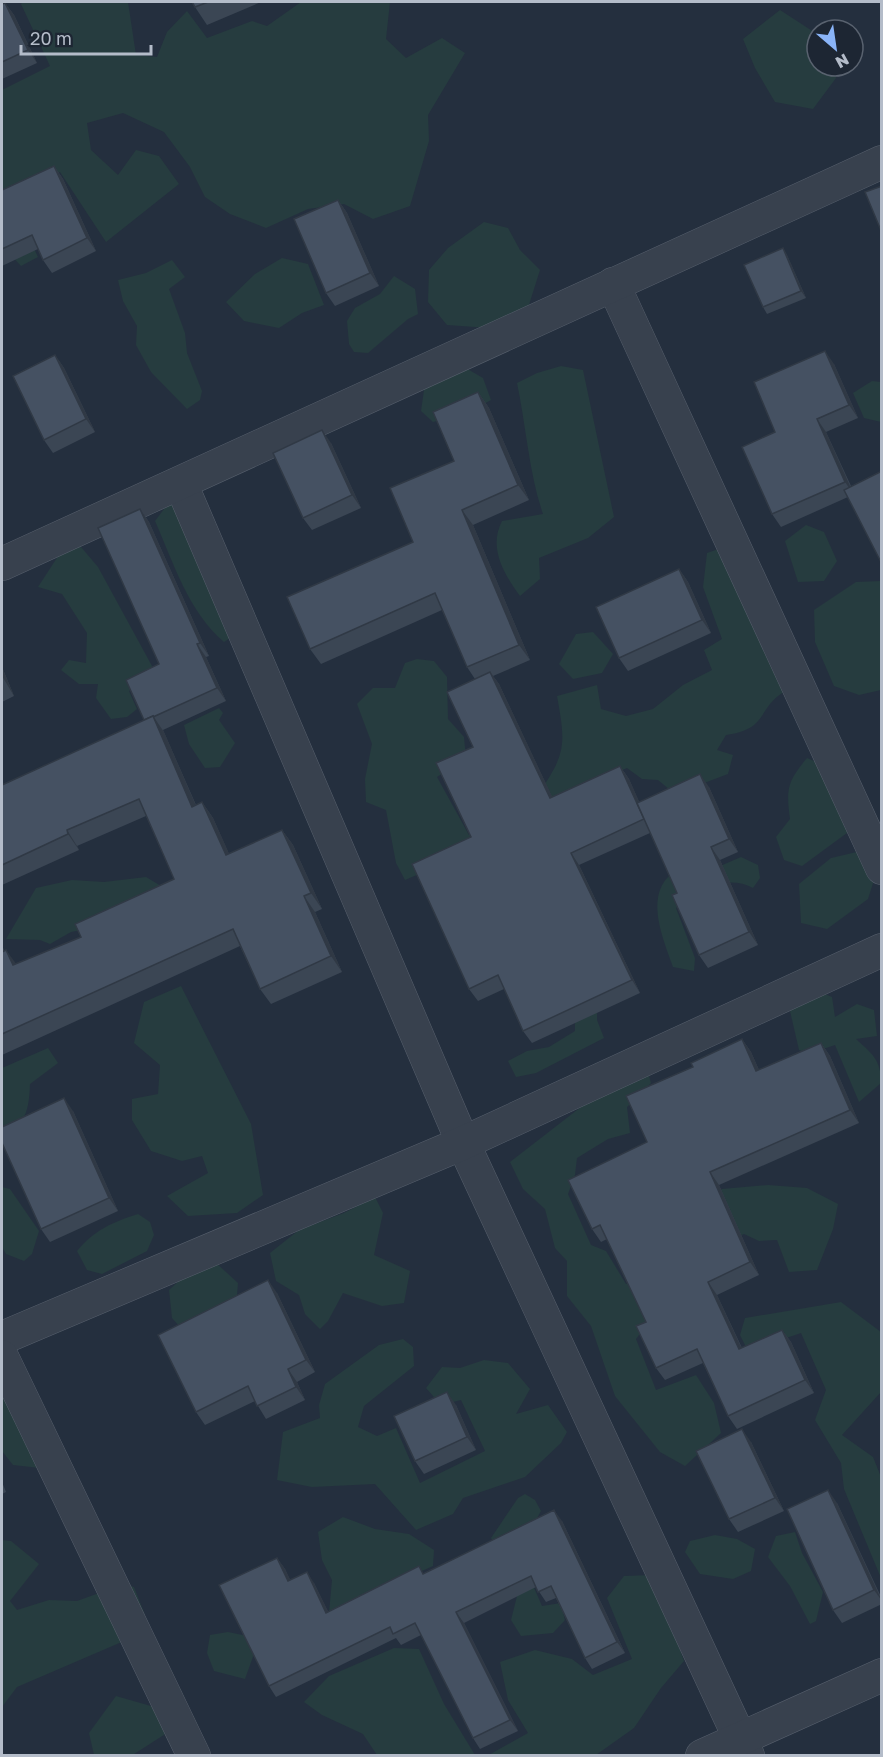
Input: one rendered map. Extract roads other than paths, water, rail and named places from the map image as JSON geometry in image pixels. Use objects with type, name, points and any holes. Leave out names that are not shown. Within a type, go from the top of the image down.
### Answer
[{"type":"street","points":[[2,564],[882,162]]},
{"type":"street","points":[[613,284],[882,868]]},
{"type":"street","points":[[180,484],[463,1143],[744,1747]]},
{"type":"street","points":[[2,1338],[463,1143],[882,950]]},
{"type":"street","points":[[2,1357],[194,1755]]},
{"type":"street","points":[[702,1755],[744,1747],[882,1675]]}]
